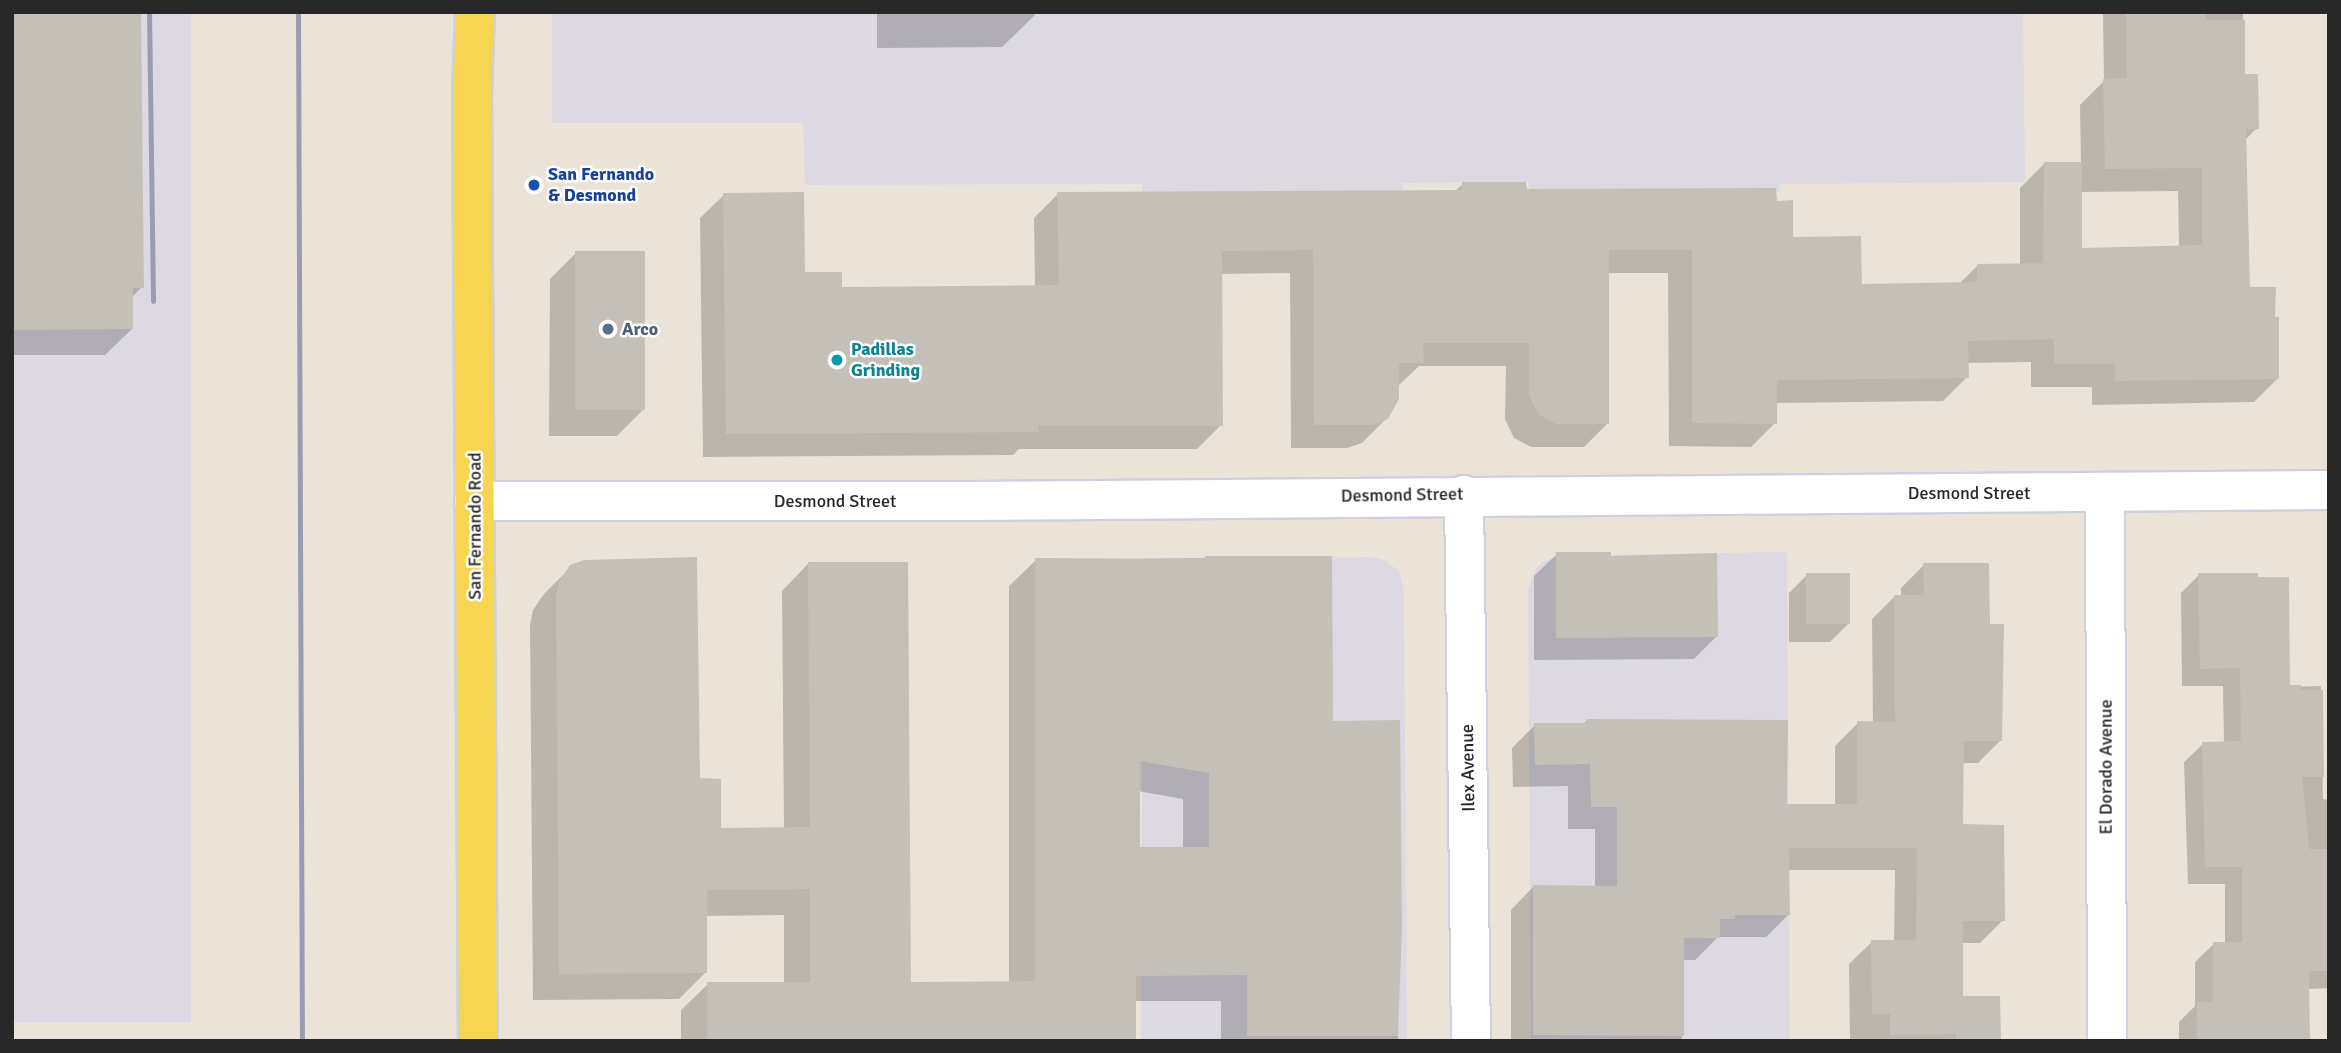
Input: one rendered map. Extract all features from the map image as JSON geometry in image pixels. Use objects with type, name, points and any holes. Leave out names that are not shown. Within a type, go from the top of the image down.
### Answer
[{"type":"main road","name":"San Fernando Road","points":[[475,12],[472,93],[478,1041]]},
{"type":"street","name":"Desmond Street","points":[[474,501],[972,501],[2329,490]]},
{"type":"street","name":"El Dorado Avenue","points":[[2105,492],[2107,1041]]},
{"type":"street","name":"Ilex Avenue","points":[[1464,495],[1471,1041]]},
{"type":"shaded area","points":[[12,12],[191,12],[191,1022],[12,1022]]},
{"type":"shaded area","points":[[552,12],[2023,12],[2025,182],[1780,184],[1779,192],[1529,193],[1529,182],[1403,183],[1403,194],[1142,195],[1142,184],[805,185],[803,123],[552,123]]},
{"type":"shaded area","points":[[1787,552],[1790,1041],[1531,1041],[1528,591],[1534,572],[1542,562],[1560,556]]},
{"type":"shaded area","points":[[1374,557],[1384,560],[1399,571],[1404,591],[1407,1041],[1141,1041],[1143,558]]},
{"type":"building","points":[[12,12],[141,12],[144,288],[133,288],[133,329],[12,330]]},
{"type":"building","points":[[2126,12],[2206,12],[2206,20],[2245,20],[2245,74],[2258,74],[2259,129],[2246,129],[2250,287],[2276,287],[2279,379],[2115,381],[2115,364],[2054,364],[2054,339],[1968,341],[1969,378],[1777,380],[1777,424],[1692,423],[1692,250],[1609,250],[1609,424],[1556,424],[1538,414],[1529,395],[1529,343],[1423,343],[1424,363],[1399,363],[1399,399],[1388,419],[1372,425],[1314,425],[1313,250],[1222,251],[1223,426],[1038,426],[1039,432],[726,434],[723,193],[804,192],[805,272],[842,272],[842,287],[1059,285],[1057,192],[1462,190],[1462,182],[1526,182],[1527,189],[1776,188],[1777,201],[1793,200],[1793,237],[1861,236],[1862,284],[1977,282],[1977,264],[2043,263],[2044,162],[2082,162],[2082,248],[2202,245],[2202,168],[2105,169],[2103,79],[2127,78]]},
{"type":"building","points":[[575,251],[645,251],[645,410],[575,410]]},
{"type":"building","points":[[1556,552],[1611,552],[1611,556],[1717,553],[1718,637],[1556,638]]},
{"type":"building","points":[[1205,556],[1332,556],[1333,721],[1400,720],[1402,927],[1398,1036],[1247,1036],[1247,975],[1136,976],[1136,1041],[707,1041],[707,982],[810,982],[810,889],[707,890],[707,973],[559,974],[556,596],[559,582],[570,565],[584,560],[697,557],[700,778],[721,779],[721,828],[810,827],[808,562],[908,562],[911,982],[1035,981],[1035,558],[1205,559]],"holes":[[[1140,761],[1209,773],[1209,847],[1140,847]]]},
{"type":"building","points":[[1923,563],[1989,563],[1990,624],[2004,624],[2002,741],[1964,741],[1963,824],[2004,825],[2005,921],[1963,921],[1963,996],[2000,996],[2001,1041],[1956,1041],[1956,1034],[1890,1035],[1890,1014],[1872,1014],[1871,940],[1916,940],[1917,848],[1789,848],[1790,915],[1735,915],[1735,919],[1720,919],[1720,938],[1684,938],[1684,1036],[1533,1035],[1533,885],[1617,886],[1617,807],[1591,807],[1590,764],[1535,765],[1534,723],[1587,723],[1587,719],[1788,720],[1787,804],[1857,804],[1857,721],[1895,722],[1894,595],[1924,595]]},
{"type":"building","points":[[1806,573],[1850,573],[1850,624],[1806,624]]},
{"type":"building","points":[[2198,573],[2258,573],[2258,577],[2289,577],[2290,685],[2301,685],[2301,690],[2323,690],[2324,777],[2302,777],[2309,849],[2329,849],[2329,971],[2309,971],[2310,1041],[2197,1041],[2197,1002],[2213,1002],[2213,942],[2242,942],[2242,867],[2205,867],[2202,742],[2241,741],[2240,668],[2200,669]]},
{"type":"railway","points":[[149,12],[153,301]]},
{"type":"railway","points":[[298,12],[302,1041]]},
{"type":"place","name":"San Fernando & Desmond","points":[[534,185]]},
{"type":"place","name":"Arco","points":[[608,329]]},
{"type":"place","name":"Padillas Grinding","points":[[837,360]]}]
